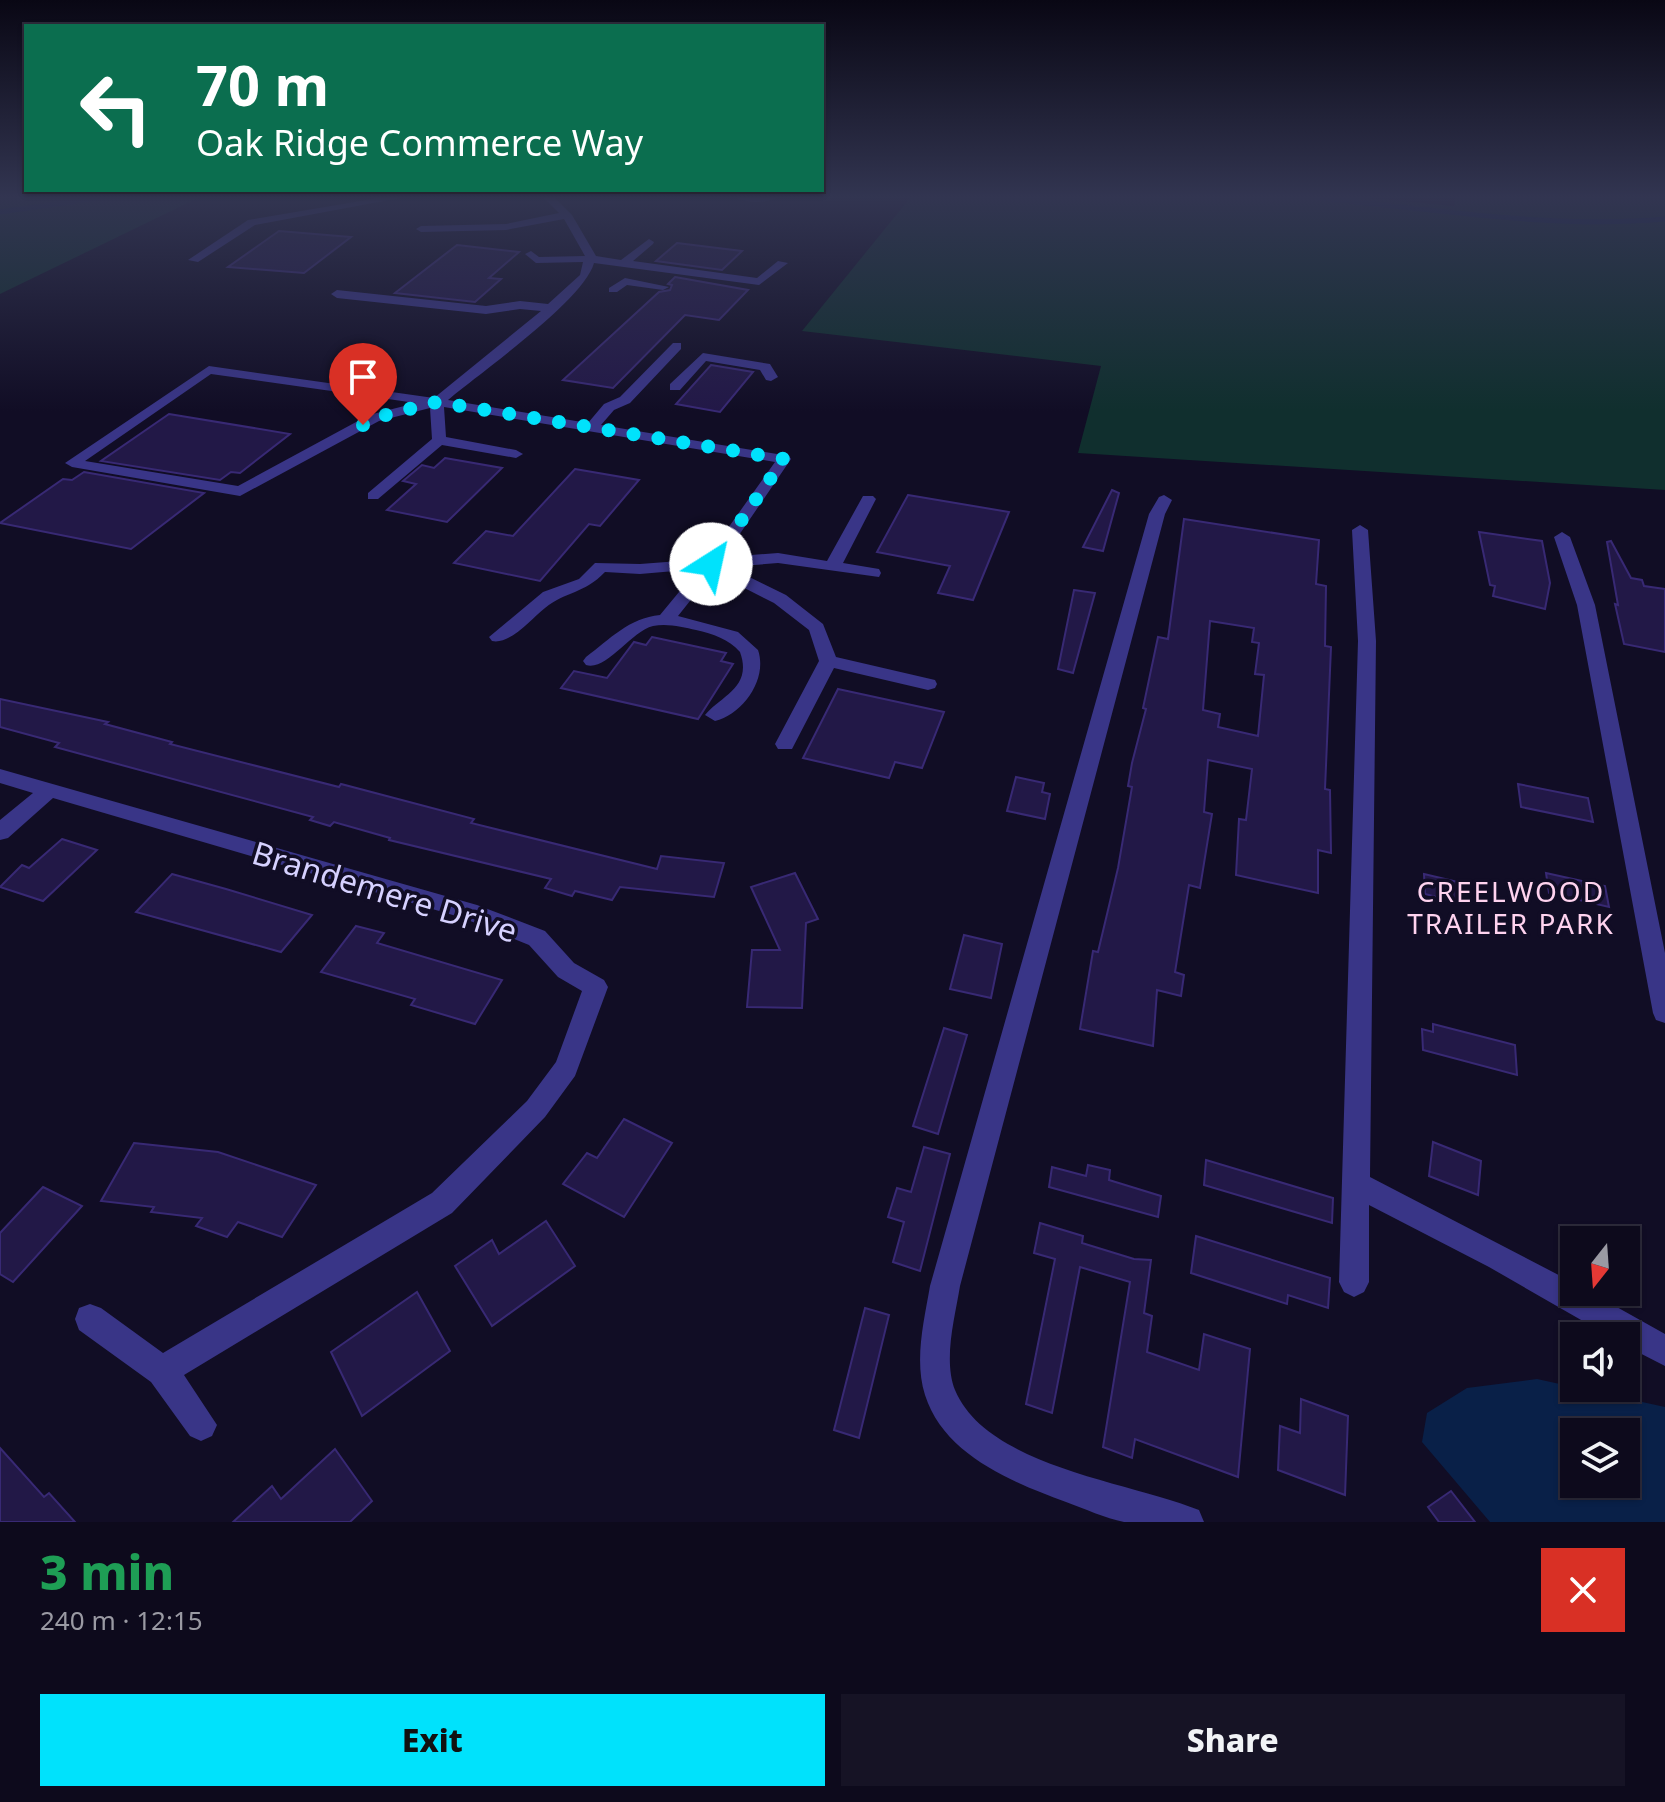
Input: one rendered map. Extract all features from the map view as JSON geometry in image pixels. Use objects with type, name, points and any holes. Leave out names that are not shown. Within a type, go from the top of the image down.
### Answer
[{"type":"street","points":[[587,269],[585,276],[597,290]]},
{"type":"street","points":[[667,269],[759,282],[775,269]]},
{"type":"street","points":[[663,287],[625,281],[551,308],[437,402],[374,418],[240,491],[72,463],[209,370],[437,402],[784,459],[711,564],[666,619]]},
{"type":"street","points":[[337,294],[486,310],[520,305],[551,308]]},
{"type":"street","points":[[591,428],[609,407],[625,400],[677,346]]},
{"type":"street","points":[[675,387],[703,357],[765,367],[771,377]]},
{"type":"street","points":[[437,402],[439,440]]},
{"type":"street","points":[[702,446],[717,429]]},
{"type":"street","points":[[439,440],[516,454]]},
{"type":"street","points":[[373,496],[439,440]]},
{"type":"street","points":[[833,566],[868,499]]},
{"type":"street","points":[[1164,500],[1157,514],[945,1286],[936,1363],[941,1397],[954,1419],[971,1437],[1017,1466],[1127,1506],[1187,1522]]},
{"type":"street","points":[[1354,1282],[1367,641],[1360,530]]},
{"type":"street","points":[[1562,537],[1586,605],[1665,1013]]},
{"type":"street","points":[[498,637],[549,596],[585,583],[601,567],[640,569],[778,558],[873,573]]},
{"type":"street","points":[[711,564],[780,599],[817,628],[828,661],[785,744]]},
{"type":"street","points":[[592,661],[642,624],[666,619],[730,633],[745,644],[752,660],[750,678],[733,707],[715,715]]},
{"type":"street","points":[[828,661],[928,684]]},
{"type":"street","name":"Brandemere Drive","points":[[0,776],[469,911],[537,938],[566,970],[596,987],[566,1068],[536,1109],[442,1203],[162,1371]]},
{"type":"street","points":[[0,832],[48,791]]},
{"type":"street","points":[[1356,1184],[1499,1257],[1665,1351]]},
{"type":"street","points":[[90,1319],[162,1371],[201,1425]]},
{"type":"green space","points":[[0,269],[52,269],[0,294]]},
{"type":"green space","points":[[852,269],[1665,269],[1665,490],[1078,453],[1101,366],[802,331]]},
{"type":"water","points":[[1537,1379],[1560,1384],[1560,1402],[1640,1402],[1665,1407],[1665,1522],[1490,1522],[1422,1442],[1427,1413],[1467,1388]]},
{"type":"building","points":[[254,269],[309,269],[304,273]]},
{"type":"building","points":[[426,269],[499,269],[489,278],[501,279],[475,302],[395,293]]},
{"type":"building","points":[[675,277],[748,290],[719,320],[685,315],[613,388],[563,380],[659,292],[670,290],[672,285],[668,284]]},
{"type":"building","points":[[711,365],[753,372],[720,412],[676,404]]},
{"type":"building","points":[[169,414],[290,434],[240,473],[231,472],[220,480],[101,461]]},
{"type":"building","points":[[445,458],[502,468],[447,522],[387,510],[416,484],[403,481],[422,465],[434,468]]},
{"type":"building","points":[[575,469],[639,480],[600,526],[589,524],[540,581],[454,563],[486,531],[513,536]]},
{"type":"building","points":[[84,472],[204,493],[131,549],[0,523],[63,479],[72,480]]},
{"type":"building","points":[[1112,490],[1119,493],[1103,551],[1083,547]]},
{"type":"building","points":[[908,495],[1009,512],[973,600],[938,593],[950,566],[877,552]]},
{"type":"building","points":[[1184,519],[1319,540],[1316,584],[1326,586],[1325,646],[1331,647],[1325,789],[1330,790],[1331,853],[1318,850],[1318,893],[1236,875],[1239,819],[1246,820],[1252,769],[1208,760],[1204,812],[1212,814],[1200,888],[1189,885],[1175,972],[1184,975],[1181,996],[1157,990],[1153,1046],[1080,1029],[1093,951],[1098,952],[1118,868],[1132,787],[1128,786],[1146,709],[1143,708],[1158,637],[1168,639]],"holes":[[[1210,621],[1254,628],[1252,642],[1259,643],[1255,674],[1264,675],[1258,736],[1218,727],[1220,714],[1203,710]]]},
{"type":"building","points":[[1479,532],[1542,541],[1550,583],[1545,609],[1493,596],[1495,586],[1490,585]]},
{"type":"building","points":[[1611,541],[1631,578],[1642,580],[1644,586],[1665,589],[1665,652],[1624,644],[1607,542]]},
{"type":"building","points":[[1074,590],[1095,593],[1073,673],[1058,669]]},
{"type":"building","points":[[652,637],[726,653],[721,661],[733,664],[698,719],[561,688],[574,671],[607,678],[634,642],[646,645]]},
{"type":"building","points":[[838,689],[944,712],[922,768],[895,762],[889,778],[803,758]]},
{"type":"building","points":[[0,699],[108,722],[105,724],[172,742],[170,744],[339,787],[341,784],[474,819],[471,823],[657,869],[661,856],[724,863],[714,897],[620,887],[612,900],[575,891],[572,896],[545,888],[551,879],[389,840],[334,822],[330,826],[310,820],[313,817],[55,747],[59,743],[0,727]]},
{"type":"building","points":[[1016,777],[1044,783],[1042,792],[1050,794],[1045,819],[1007,811]]},
{"type":"building","points":[[1518,784],[1588,798],[1593,822],[1521,807]]},
{"type":"building","points":[[62,839],[97,850],[43,901],[0,887],[22,865],[29,868]]},
{"type":"building","points":[[795,873],[818,919],[806,923],[802,1008],[747,1007],[752,950],[780,950],[751,887]]},
{"type":"building","points":[[1546,873],[1605,886],[1609,907],[1549,893]]},
{"type":"building","points":[[172,874],[312,915],[281,952],[136,912]]},
{"type":"building","points":[[1424,874],[1458,882],[1460,903],[1425,894]]},
{"type":"building","points":[[356,926],[384,933],[377,943],[502,980],[475,1024],[411,1005],[415,999],[321,972]]},
{"type":"building","points":[[964,935],[1002,944],[991,998],[950,989]]},
{"type":"building","points":[[1433,1024],[1515,1045],[1517,1075],[1423,1050],[1422,1029],[1433,1032]]},
{"type":"building","points":[[944,1028],[967,1035],[938,1134],[913,1126]]},
{"type":"building","points":[[624,1119],[672,1143],[624,1217],[563,1184],[587,1153],[597,1158]]},
{"type":"building","points":[[1433,1142],[1481,1161],[1478,1195],[1429,1176]]},
{"type":"building","points":[[134,1143],[218,1152],[316,1185],[282,1237],[238,1222],[227,1237],[196,1226],[202,1218],[151,1212],[154,1207],[101,1201]]},
{"type":"building","points":[[924,1147],[950,1154],[920,1271],[893,1262],[904,1222],[888,1217],[897,1188],[911,1192]]},
{"type":"building","points":[[1206,1160],[1333,1198],[1332,1223],[1204,1185]]},
{"type":"building","points":[[1088,1165],[1110,1170],[1109,1180],[1161,1196],[1158,1217],[1049,1187],[1052,1167],[1086,1176]]},
{"type":"building","points":[[43,1187],[82,1206],[13,1282],[0,1274],[0,1233]]},
{"type":"building","points":[[546,1221],[575,1266],[492,1326],[455,1266],[492,1240],[499,1254]]},
{"type":"building","points":[[1040,1223],[1083,1236],[1082,1243],[1134,1259],[1151,1260],[1144,1313],[1152,1316],[1147,1352],[1199,1370],[1204,1334],[1250,1349],[1238,1477],[1135,1439],[1132,1458],[1103,1447],[1130,1282],[1080,1267],[1052,1413],[1026,1404],[1055,1259],[1034,1253]]},
{"type":"building","points":[[1196,1236],[1330,1278],[1328,1308],[1288,1295],[1287,1304],[1191,1273]]},
{"type":"building","points":[[417,1292],[450,1351],[362,1416],[331,1352]]},
{"type":"building","points":[[865,1308],[889,1315],[859,1438],[834,1430]]},
{"type":"building","points":[[1301,1399],[1348,1416],[1345,1495],[1278,1470],[1280,1426],[1300,1433]]},
{"type":"building","points":[[0,1448],[44,1497],[49,1493],[75,1522],[0,1522]]},
{"type":"building","points":[[335,1449],[372,1501],[350,1522],[233,1522],[272,1486],[281,1499]]},
{"type":"building","points":[[1451,1491],[1475,1522],[1439,1522],[1428,1507]]},
{"type":"district","name":"CREELWOOD TRAILER PARK","points":[[1511,907]]},
{"type":"route","points":[[363,425],[374,418],[437,402],[784,459],[711,564]]}]
